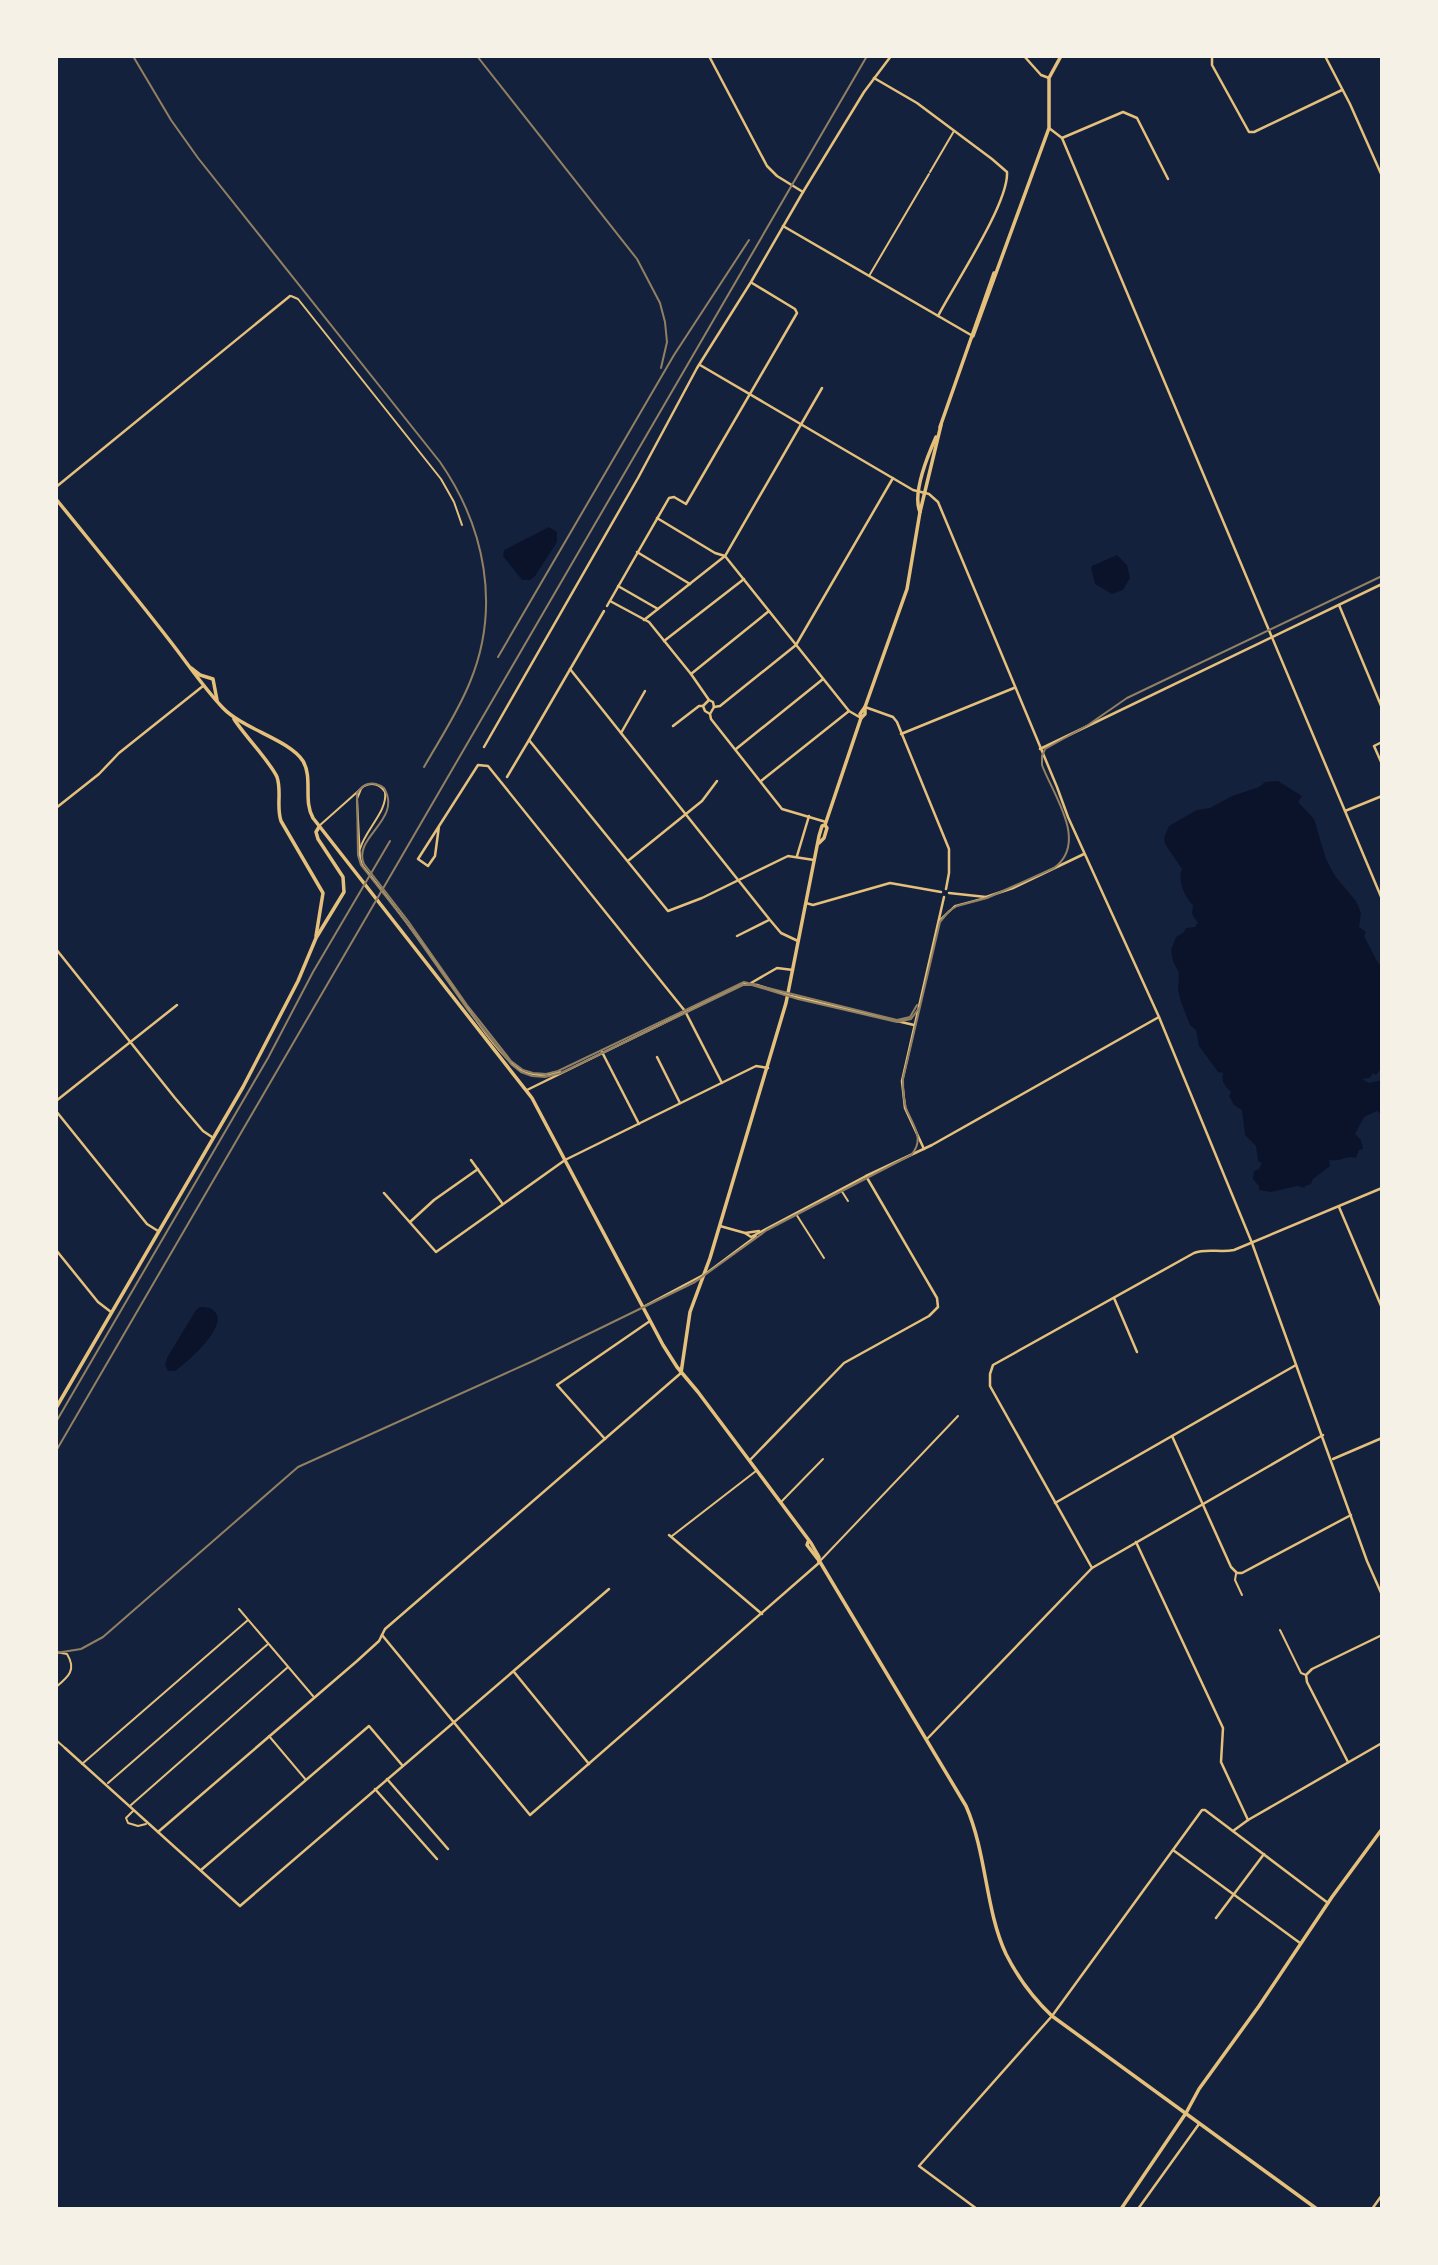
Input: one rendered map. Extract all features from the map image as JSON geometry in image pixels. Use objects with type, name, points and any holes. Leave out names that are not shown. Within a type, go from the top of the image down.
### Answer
[{"type":"street","points":[[709,56],[767,166],[777,176],[803,192]]},
{"type":"street","points":[[484,747],[700,365],[803,192],[874,78],[891,56]]},
{"type":"street","points":[[1024,56],[1041,75],[1049,78]]},
{"type":"street","points":[[920,512],[918,507],[922,476],[1049,128],[1049,78],[1061,56]]},
{"type":"street","points":[[1212,56],[1212,65],[1249,131],[1254,132],[1342,90]]},
{"type":"street","points":[[1325,56],[1382,176]]},
{"type":"street","points":[[874,78],[908,97],[1007,172],[1007,179],[989,225],[938,316]]},
{"type":"street","points":[[1062,138],[1123,112],[1137,118],[1168,179]]},
{"type":"street","points":[[1049,128],[1062,138],[1382,899]]},
{"type":"street","points":[[783,226],[973,336]]},
{"type":"street","points":[[607,606],[670,497],[674,496],[687,504],[797,313],[795,309],[751,282]]},
{"type":"street","points":[[56,487],[290,296]]},
{"type":"street","points":[[700,365],[938,502],[1084,854],[1158,1017],[1252,1243],[1382,1595]]},
{"type":"street","points":[[644,620],[725,555],[822,388]]},
{"type":"street","points":[[158,1832],[357,1661],[379,1641],[392,1623],[681,1373],[690,1312],[720,1226],[787,995],[819,836],[826,823],[861,718],[860,714],[865,707],[907,589],[920,512],[941,425]]},
{"type":"street","points":[[714,707],[720,706],[796,645],[893,478]]},
{"type":"street","points":[[56,499],[204,686],[233,717],[276,775],[281,821],[323,893],[316,938]]},
{"type":"street","points":[[657,518],[715,553],[725,555],[849,711],[861,718]]},
{"type":"street","points":[[637,552],[690,584]]},
{"type":"street","points":[[664,642],[744,579]]},
{"type":"street","points":[[1040,749],[1382,584]]},
{"type":"street","points":[[618,586],[658,610]]},
{"type":"street","points":[[610,601],[649,622],[713,702],[714,707],[710,714]]},
{"type":"street","points":[[1339,604],[1382,708]]},
{"type":"street","points":[[507,777],[604,611]]},
{"type":"street","points":[[691,674],[769,611]]},
{"type":"street","points":[[189,666],[213,679],[218,702]]},
{"type":"street","points":[[570,669],[770,920],[781,933],[798,941]]},
{"type":"street","points":[[204,686],[205,677]]},
{"type":"street","points":[[735,750],[823,679]]},
{"type":"street","points":[[56,808],[99,774],[119,753],[204,686],[213,686]]},
{"type":"street","points":[[901,734],[1014,688]]},
{"type":"street","points":[[621,733],[645,691]]},
{"type":"street","points":[[673,726],[709,700]]},
{"type":"street","points":[[703,706],[782,809],[826,823]]},
{"type":"street","points":[[865,707],[897,722],[949,849],[946,889],[949,894]]},
{"type":"street","points":[[761,782],[849,711]]},
{"type":"street","points":[[233,717],[301,758],[305,768],[308,809],[318,827],[527,1090],[650,1321],[681,1373],[808,1542],[807,1545],[820,1562],[966,1806],[974,1825],[997,1927],[1006,1953],[1024,1985],[1052,2016],[1318,2209]]},
{"type":"street","points":[[529,740],[668,911],[788,856],[814,860]]},
{"type":"street","points":[[1382,742],[1374,746],[1382,764]]},
{"type":"street","points":[[439,826],[435,856],[428,866],[418,859],[439,826],[478,765],[488,766],[685,1011],[722,1083]]},
{"type":"street","points":[[628,861],[702,801],[717,782]]},
{"type":"street","points":[[1345,811],[1382,796]]},
{"type":"street","points":[[797,856],[809,816]]},
{"type":"street","points":[[56,1408],[275,1027],[316,938],[346,887],[344,877],[318,839],[318,827]]},
{"type":"street","points":[[923,1149],[902,1096],[902,1074],[944,897],[949,894],[986,897],[1013,888],[1084,854]]},
{"type":"street","points":[[806,904],[813,905],[890,883],[941,892],[946,889]]},
{"type":"street","points":[[941,892],[944,897]]},
{"type":"street","points":[[737,936],[770,920]]},
{"type":"street","points":[[56,949],[175,1099],[203,1132],[212,1138]]},
{"type":"street","points":[[750,984],[777,968],[793,970]]},
{"type":"street","points":[[527,1090],[739,985],[750,984],[914,1025]]},
{"type":"street","points":[[56,1101],[177,1005]]},
{"type":"street","points":[[720,1226],[751,1237],[923,1149],[1158,1017]]},
{"type":"street","points":[[602,1052],[639,1124]]},
{"type":"street","points":[[657,1057],[680,1103]]},
{"type":"street","points":[[384,1193],[436,1252],[565,1160],[756,1066],[768,1068]]},
{"type":"street","points":[[56,1111],[145,1222],[158,1231]]},
{"type":"street","points":[[471,1160],[503,1204]]},
{"type":"street","points":[[410,1222],[434,1200],[478,1169]]},
{"type":"street","points":[[749,1461],[844,1363],[929,1316],[938,1307],[937,1298],[866,1176]]},
{"type":"street","points":[[1092,1568],[990,1386],[993,1365],[1194,1253],[1209,1249],[1229,1251],[1382,1188]]},
{"type":"street","points":[[1339,1207],[1382,1308]]},
{"type":"street","points":[[56,1250],[98,1302],[111,1312]]},
{"type":"street","points":[[1114,1298],[1137,1352]]},
{"type":"street","points":[[605,1439],[556,1385],[650,1321]]},
{"type":"street","points":[[1055,1503],[1297,1365]]},
{"type":"street","points":[[926,1740],[1092,1568],[1323,1435]]},
{"type":"street","points":[[1172,1436],[1231,1567],[1237,1573],[1242,1573],[1351,1516]]},
{"type":"street","points":[[1332,1459],[1382,1438]]},
{"type":"street","points":[[670,1535],[762,1615]]},
{"type":"street","points":[[1136,1542],[1223,1728],[1221,1762],[1248,1820]]},
{"type":"street","points":[[382,1635],[530,1815],[820,1562]]},
{"type":"street","points":[[65,1748],[240,1906],[608,1589]]},
{"type":"street","points":[[1348,1762],[1306,1675],[1312,1669],[1382,1635]]},
{"type":"street","points":[[513,1671],[589,1764]]},
{"type":"street","points":[[201,1870],[369,1726],[402,1765]]},
{"type":"street","points":[[1233,1831],[1382,1743]]},
{"type":"street","points":[[387,1779],[448,1849]]},
{"type":"street","points":[[375,1789],[437,1859]]},
{"type":"street","points":[[977,2209],[919,2166],[1052,2016],[1202,1811],[1205,1810],[1328,1903]]},
{"type":"street","points":[[1121,2209],[1186,2113],[1199,2089],[1382,1829]]},
{"type":"street","points":[[1173,1850],[1301,1944]]},
{"type":"street","points":[[1216,1918],[1264,1854]]},
{"type":"street","points":[[1138,2209],[1200,2123]]},
{"type":"street","points":[[1372,2209],[1382,2195]]},
{"type":"lane","points":[[869,276],[954,130]]},
{"type":"lane","points":[[290,296],[298,299],[441,480],[454,502],[462,525]]},
{"type":"lane","points":[[318,827],[367,785],[375,784],[383,789],[386,797],[364,839],[360,854]]},
{"type":"lane","points":[[361,789],[357,799],[362,865],[410,926],[469,1010],[512,1063],[533,1075],[560,1072]]},
{"type":"lane","points":[[936,929],[944,915],[953,907],[986,897]]},
{"type":"lane","points":[[1040,1084],[1043,1089]]},
{"type":"lane","points":[[994,1110],[997,1115]]},
{"type":"lane","points":[[841,1189],[848,1201]]},
{"type":"lane","points":[[796,1213],[824,1258]]},
{"type":"lane","points":[[643,1307],[705,1274],[762,1231]]},
{"type":"lane","points":[[807,1401],[811,1405]]},
{"type":"lane","points":[[820,1562],[958,1416]]},
{"type":"lane","points":[[786,1422],[791,1426]]},
{"type":"lane","points":[[781,1503],[823,1459]]},
{"type":"lane","points":[[670,1535],[757,1471]]},
{"type":"lane","points":[[1237,1573],[1235,1580],[1242,1595]]},
{"type":"lane","points":[[239,1609],[314,1697]]},
{"type":"lane","points":[[82,1764],[248,1620]]},
{"type":"lane","points":[[1280,1630],[1301,1673],[1306,1675]]},
{"type":"lane","points":[[105,1786],[268,1644]]},
{"type":"lane","points":[[56,1652],[68,1655],[72,1669],[56,1687]]},
{"type":"lane","points":[[128,1807],[288,1667]]},
{"type":"lane","points":[[268,1735],[306,1780]]},
{"type":"lane","points":[[56,1740],[65,1748]]},
{"type":"lane","points":[[133,1811],[126,1818],[128,1823],[138,1826],[148,1823]]},
{"type":"water","points":[[549,527],[557,532],[557,542],[535,576],[530,580],[522,580],[503,556],[504,550]]},
{"type":"water","points":[[1117,555],[1127,565],[1130,578],[1123,590],[1112,594],[1095,584],[1091,568]]},
{"type":"water","points":[[1278,781],[1302,796],[1298,802],[1314,819],[1326,859],[1335,876],[1356,901],[1361,913],[1359,927],[1366,932],[1364,936],[1382,966],[1382,1070],[1376,1075],[1373,1073],[1370,1078],[1362,1079],[1369,1083],[1382,1080],[1382,1115],[1377,1111],[1364,1117],[1355,1134],[1361,1140],[1363,1149],[1359,1150],[1356,1158],[1329,1160],[1330,1166],[1305,1188],[1297,1186],[1271,1192],[1259,1190],[1253,1179],[1254,1171],[1259,1169],[1262,1163],[1258,1161],[1256,1146],[1245,1135],[1242,1110],[1234,1105],[1229,1096],[1231,1092],[1224,1084],[1223,1073],[1218,1072],[1199,1046],[1196,1030],[1190,1025],[1181,1002],[1178,990],[1179,973],[1171,950],[1176,937],[1186,928],[1195,927],[1198,923],[1192,914],[1193,905],[1187,898],[1180,878],[1182,869],[1165,844],[1164,838],[1169,826],[1197,810],[1210,808],[1265,782]]},
{"type":"water","points":[[200,1307],[210,1308],[218,1318],[212,1335],[175,1371],[168,1371],[165,1365],[168,1356]]},
{"type":"tram line","points":[[56,1653],[81,1649],[103,1637],[298,1467],[533,1361],[695,1282],[767,1230],[911,1155],[918,1137],[906,1108],[903,1079],[940,922],[957,906],[987,898],[1054,868],[1064,857],[1068,845],[1065,818],[1042,765],[1045,749],[1088,725],[1127,698],[1382,576]]},
{"type":"tram line","points":[[917,1005],[910,1017],[897,1020],[744,982],[558,1071],[546,1074],[523,1070],[511,1061],[467,1005],[364,864],[362,854],[365,845],[383,819],[388,799],[384,788],[377,784],[366,785],[357,793],[358,855],[361,865],[406,922],[468,1010],[511,1064],[521,1072],[545,1077],[561,1073],[743,985],[752,985],[798,999],[897,1022],[911,1019],[919,1008]]},
{"type":"railway","points":[[133,56],[171,120],[198,158],[440,462],[468,513],[484,568],[485,625],[470,682],[424,767]]},
{"type":"railway","points":[[477,56],[637,259],[660,303],[665,322],[667,342],[661,368]]},
{"type":"railway","points":[[56,1451],[867,56]]},
{"type":"railway","points":[[498,657],[674,355],[749,240]]},
{"type":"railway","points":[[56,1422],[268,1058],[313,972],[390,841]]}]
